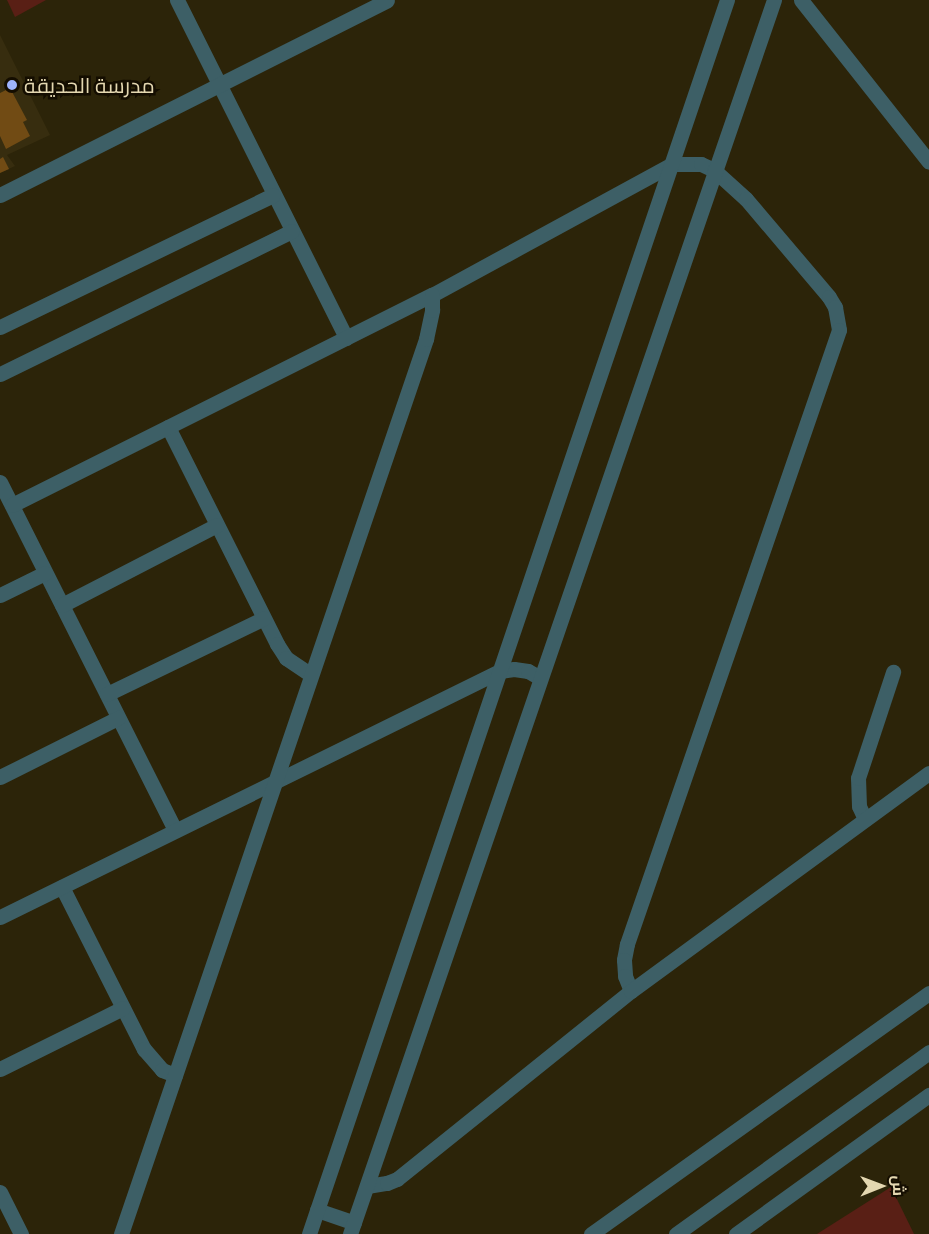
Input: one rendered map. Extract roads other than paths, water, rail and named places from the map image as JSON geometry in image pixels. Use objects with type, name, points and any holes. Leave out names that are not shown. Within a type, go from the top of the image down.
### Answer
[{"type":"street","points":[[177,0],[346,338]]},
{"type":"street","points":[[0,195],[387,0]]},
{"type":"street","points":[[309,1234],[727,0]]},
{"type":"street","points":[[317,1210],[352,1228],[774,0]]},
{"type":"street","points":[[801,0],[926,154]]},
{"type":"street","points":[[12,505],[432,295],[672,164],[701,164],[714,170],[746,199],[828,297],[838,318],[838,330],[627,944],[624,960],[625,976],[631,991]]},
{"type":"street","points":[[0,327],[273,195]]},
{"type":"street","points":[[0,374],[292,231]]},
{"type":"street","points":[[121,1234],[426,339],[432,310],[432,295]]},
{"type":"street","points":[[168,427],[286,657],[311,675]]},
{"type":"street","points":[[0,482],[175,830]]},
{"type":"street","points":[[62,605],[217,525]]},
{"type":"street","points":[[0,595],[45,573]]},
{"type":"street","points":[[107,694],[264,618]]},
{"type":"street","points":[[0,917],[500,671],[521,670],[540,678]]},
{"type":"street","points":[[865,819],[859,806],[858,778],[893,672]]},
{"type":"street","points":[[0,777],[118,718]]},
{"type":"street","points":[[367,1186],[387,1184],[397,1179],[631,991],[929,773]]},
{"type":"street","points":[[62,886],[152,1061],[162,1070],[175,1075]]},
{"type":"street","points":[[591,1234],[929,993]]},
{"type":"street","points":[[0,1070],[123,1008]]},
{"type":"street","points":[[675,1234],[929,1052]]},
{"type":"street","points":[[736,1234],[929,1095]]},
{"type":"street","points":[[0,1192],[21,1234]]},
{"type":"place","name":"مدرسة الحديقة","points":[[12,85]]}]
